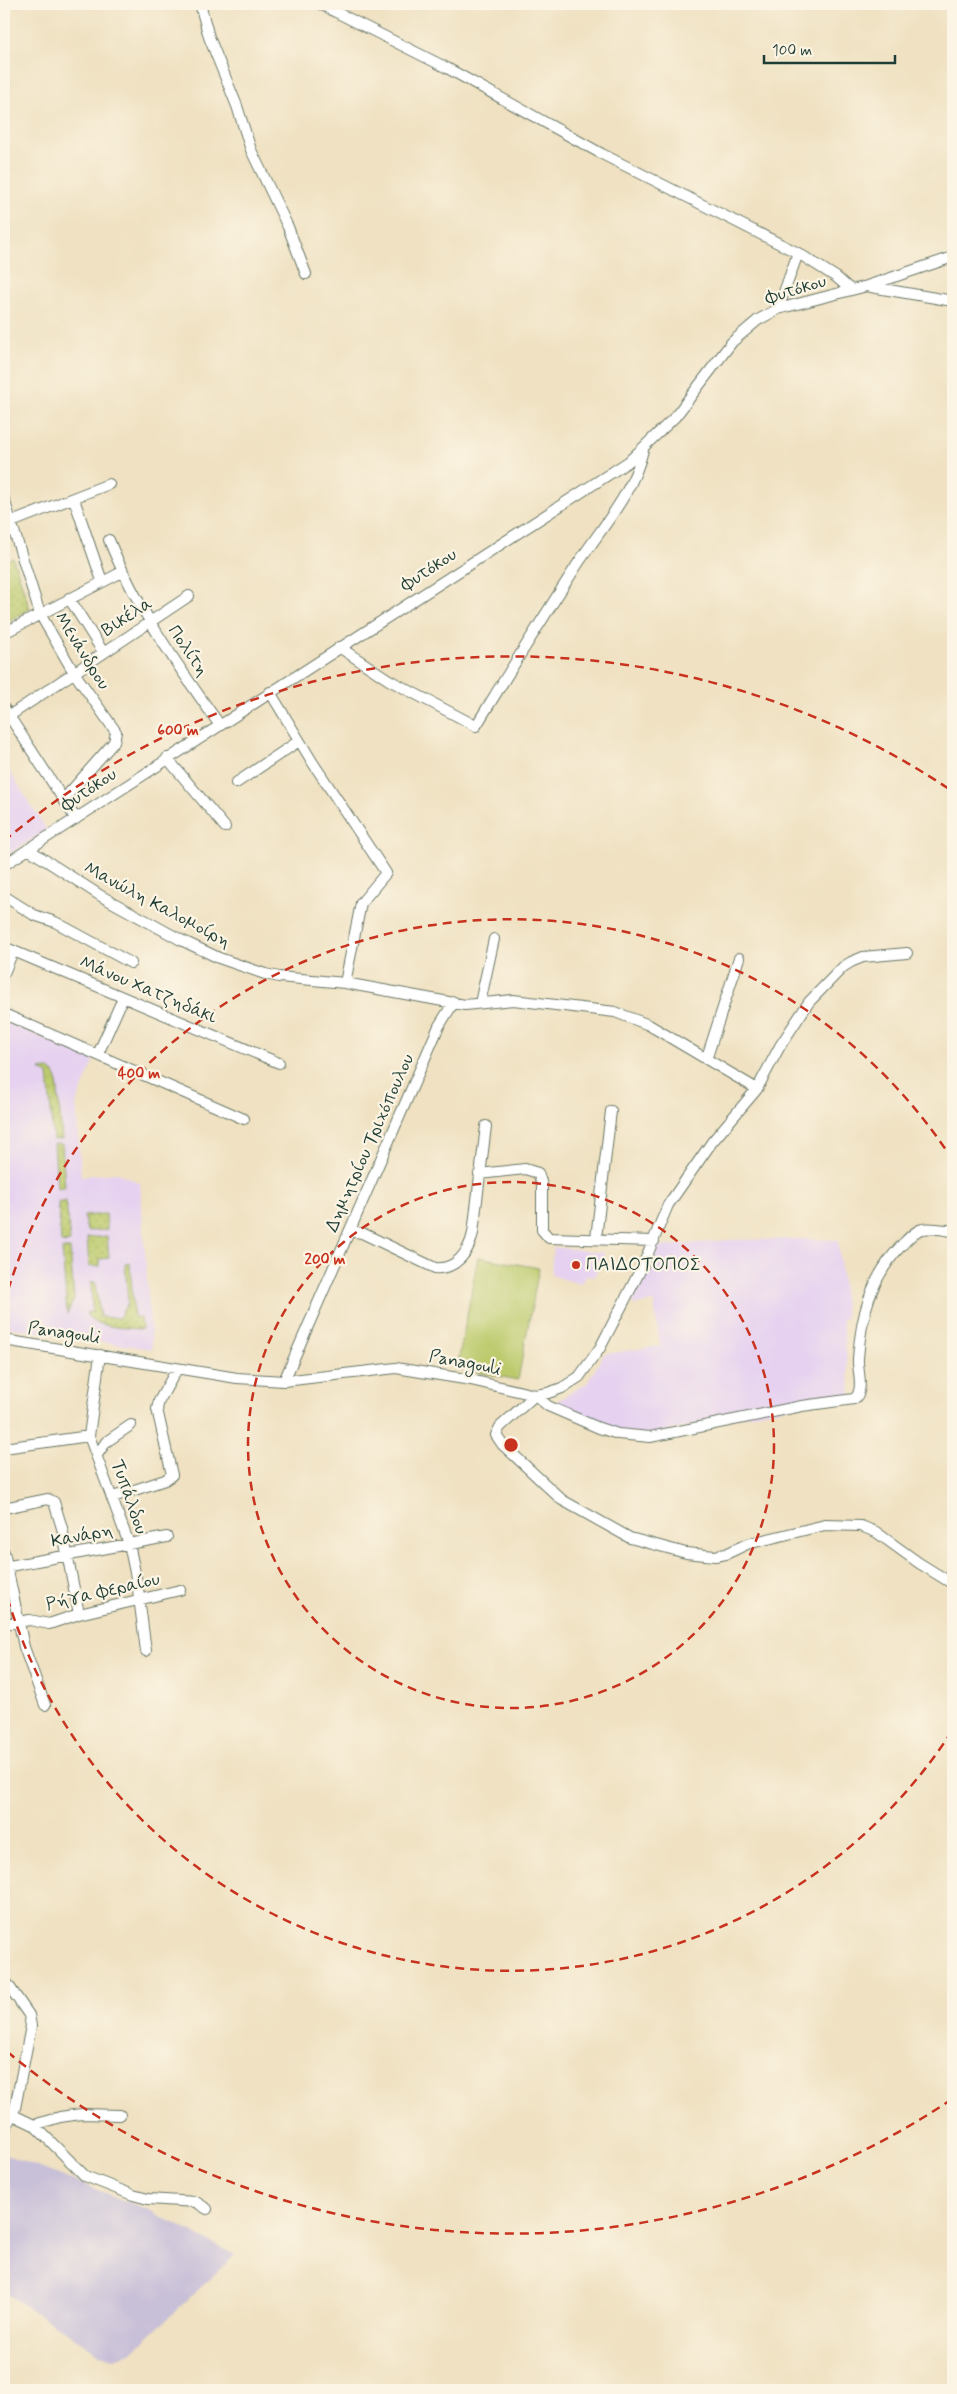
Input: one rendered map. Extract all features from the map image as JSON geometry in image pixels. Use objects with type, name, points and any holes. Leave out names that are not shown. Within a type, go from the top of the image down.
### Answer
[{"type":"street","points":[[200,4],[209,37],[237,106],[251,150],[288,227],[306,274]]},
{"type":"street","points":[[320,4],[447,68],[602,154],[798,253],[828,272],[851,290]]},
{"type":"street","points":[[778,309],[798,253]]},
{"type":"street","name":"Φυτόκου","points":[[4,865],[219,724],[608,476],[643,450],[675,417],[739,334],[758,320],[778,309],[867,286],[953,257]]},
{"type":"street","points":[[867,286],[953,301]]},
{"type":"street","points":[[339,647],[388,680],[476,726],[578,563],[620,504],[636,476],[643,450]]},
{"type":"street","points":[[7,524],[74,500],[109,484]]},
{"type":"street","name":"Μενάνδρου","points":[[4,499],[7,524],[40,614],[73,671],[113,728],[116,737],[63,800]]},
{"type":"street","points":[[74,500],[102,581]]},
{"type":"street","name":"Πολίτη","points":[[110,540],[122,572],[149,622],[219,724]]},
{"type":"street","points":[[4,633],[122,572]]},
{"type":"street","name":"Βικέλα","points":[[6,712],[189,596]]},
{"type":"street","points":[[69,598],[103,652]]},
{"type":"street","points":[[270,692],[299,741],[386,873],[361,903],[345,983]]},
{"type":"street","points":[[6,712],[76,819]]},
{"type":"street","points":[[236,783],[299,741]]},
{"type":"street","points":[[167,758],[225,827]]},
{"type":"street","name":"Μανώλη Καλομοίρη","points":[[28,849],[101,896],[208,953],[280,977],[345,983],[469,1005],[513,1000],[615,1012],[649,1025],[707,1057],[757,1089]]},
{"type":"street","points":[[4,896],[34,914],[56,922],[131,963]]},
{"type":"street","points":[[480,1003],[494,939]]},
{"type":"street","points":[[4,973],[8,949]]},
{"type":"street","name":"Μάνου Χατζηδάκι","points":[[8,949],[279,1064]]},
{"type":"street","name":"Panagouli","points":[[4,1343],[100,1354],[230,1377],[284,1381],[396,1368],[471,1380],[535,1394],[548,1393],[562,1388],[579,1377],[600,1348],[643,1265],[668,1205],[677,1190],[712,1142],[757,1089],[774,1057],[809,1002],[843,967],[863,957],[907,953]]},
{"type":"street","points":[[707,1057],[739,958]]},
{"type":"street","points":[[98,1054],[123,998]]},
{"type":"street","name":"Δημητρίου Τριχόπουλου","points":[[284,1381],[439,1026],[454,1002]]},
{"type":"street","points":[[4,1014],[244,1119]]},
{"type":"street","points":[[596,1238],[611,1111]]},
{"type":"street","points":[[350,1231],[362,1233],[435,1268],[445,1267],[454,1263],[468,1250],[473,1233],[478,1174],[486,1126]]},
{"type":"street","points":[[478,1174],[521,1169],[536,1171],[542,1182],[542,1230],[545,1236],[552,1238],[654,1241]]},
{"type":"street","points":[[953,1231],[923,1229],[910,1236],[892,1256],[873,1286],[867,1301],[860,1342],[858,1392],[854,1399],[802,1406],[650,1437],[618,1434],[599,1428],[548,1406],[535,1394],[500,1428],[496,1435],[502,1444],[562,1500],[630,1538],[686,1553],[715,1556],[726,1554],[747,1544],[824,1525],[862,1526],[876,1532],[919,1563],[953,1584]]},
{"type":"street","points":[[4,1448],[89,1436],[100,1354]]},
{"type":"street","points":[[113,1497],[165,1480],[172,1475],[157,1409],[159,1401],[177,1368]]},
{"type":"street","points":[[97,1455],[106,1442],[131,1425]]},
{"type":"street","name":"Τυπάλδου","points":[[89,1436],[129,1544],[140,1599],[146,1651]]},
{"type":"street","points":[[4,1508],[51,1500],[56,1506],[79,1614]]},
{"type":"street","name":"Κανάρη","points":[[5,1566],[167,1537]]},
{"type":"street","points":[[4,1552],[5,1566],[27,1657],[44,1705]]},
{"type":"street","name":"Ρήγα Φεραίου","points":[[4,1624],[36,1620],[48,1625],[79,1614],[180,1590]]},
{"type":"street","points":[[4,1979],[29,2014],[31,2026],[13,2115],[4,2131]]},
{"type":"street","points":[[34,2126],[60,2117],[81,2114],[120,2115]]},
{"type":"street","points":[[13,2115],[34,2126],[85,2176],[133,2195],[148,2199],[196,2202],[207,2209]]},
{"type":"shaded area","points":[[4,763],[47,830],[4,857]]},
{"type":"shaded area","points":[[4,1021],[94,1060],[76,1104],[81,1176],[118,1173],[140,1183],[152,1349],[4,1327]]},
{"type":"shaded area","points":[[730,1240],[838,1240],[846,1318],[842,1319],[851,1395],[651,1434],[615,1432],[583,1419],[554,1403],[587,1383],[604,1354],[660,1346],[654,1302],[634,1305],[632,1303],[654,1262],[656,1247]]},
{"type":"shaded area","name":"ΠΑΙΔΟΤΟΠΟΣ","points":[[553,1247],[605,1253],[594,1277],[587,1275],[580,1284],[551,1275]]},
{"type":"shaded area","points":[[4,2154],[149,2210],[235,2255],[131,2353],[113,2358],[100,2354],[4,2292]]},
{"type":"green space","points":[[13,558],[30,609],[4,623],[4,562]]},
{"type":"green space","points":[[48,1069],[54,1073],[57,1079],[62,1139],[53,1140],[48,1074],[40,1070]]},
{"type":"green space","points":[[54,1144],[62,1144],[65,1187],[57,1188]]},
{"type":"green space","points":[[66,1201],[70,1242],[61,1243],[58,1202]]},
{"type":"green space","points":[[106,1214],[107,1230],[87,1231],[84,1216]]},
{"type":"green space","points":[[107,1236],[109,1258],[100,1259],[100,1266],[89,1267],[87,1238]]},
{"type":"green space","points":[[62,1249],[70,1249],[74,1299],[67,1314]]},
{"type":"green space","points":[[478,1257],[539,1268],[518,1380],[457,1368]]},
{"type":"green space","points":[[130,1263],[134,1317],[141,1318],[142,1329],[111,1326],[96,1322],[86,1313],[92,1311],[91,1282],[95,1282],[100,1317],[119,1318],[128,1302],[125,1264]]},
{"type":"place","name":"ΠΑΙΔΟΤΟΠΟΣ","points":[[576,1265]]}]
